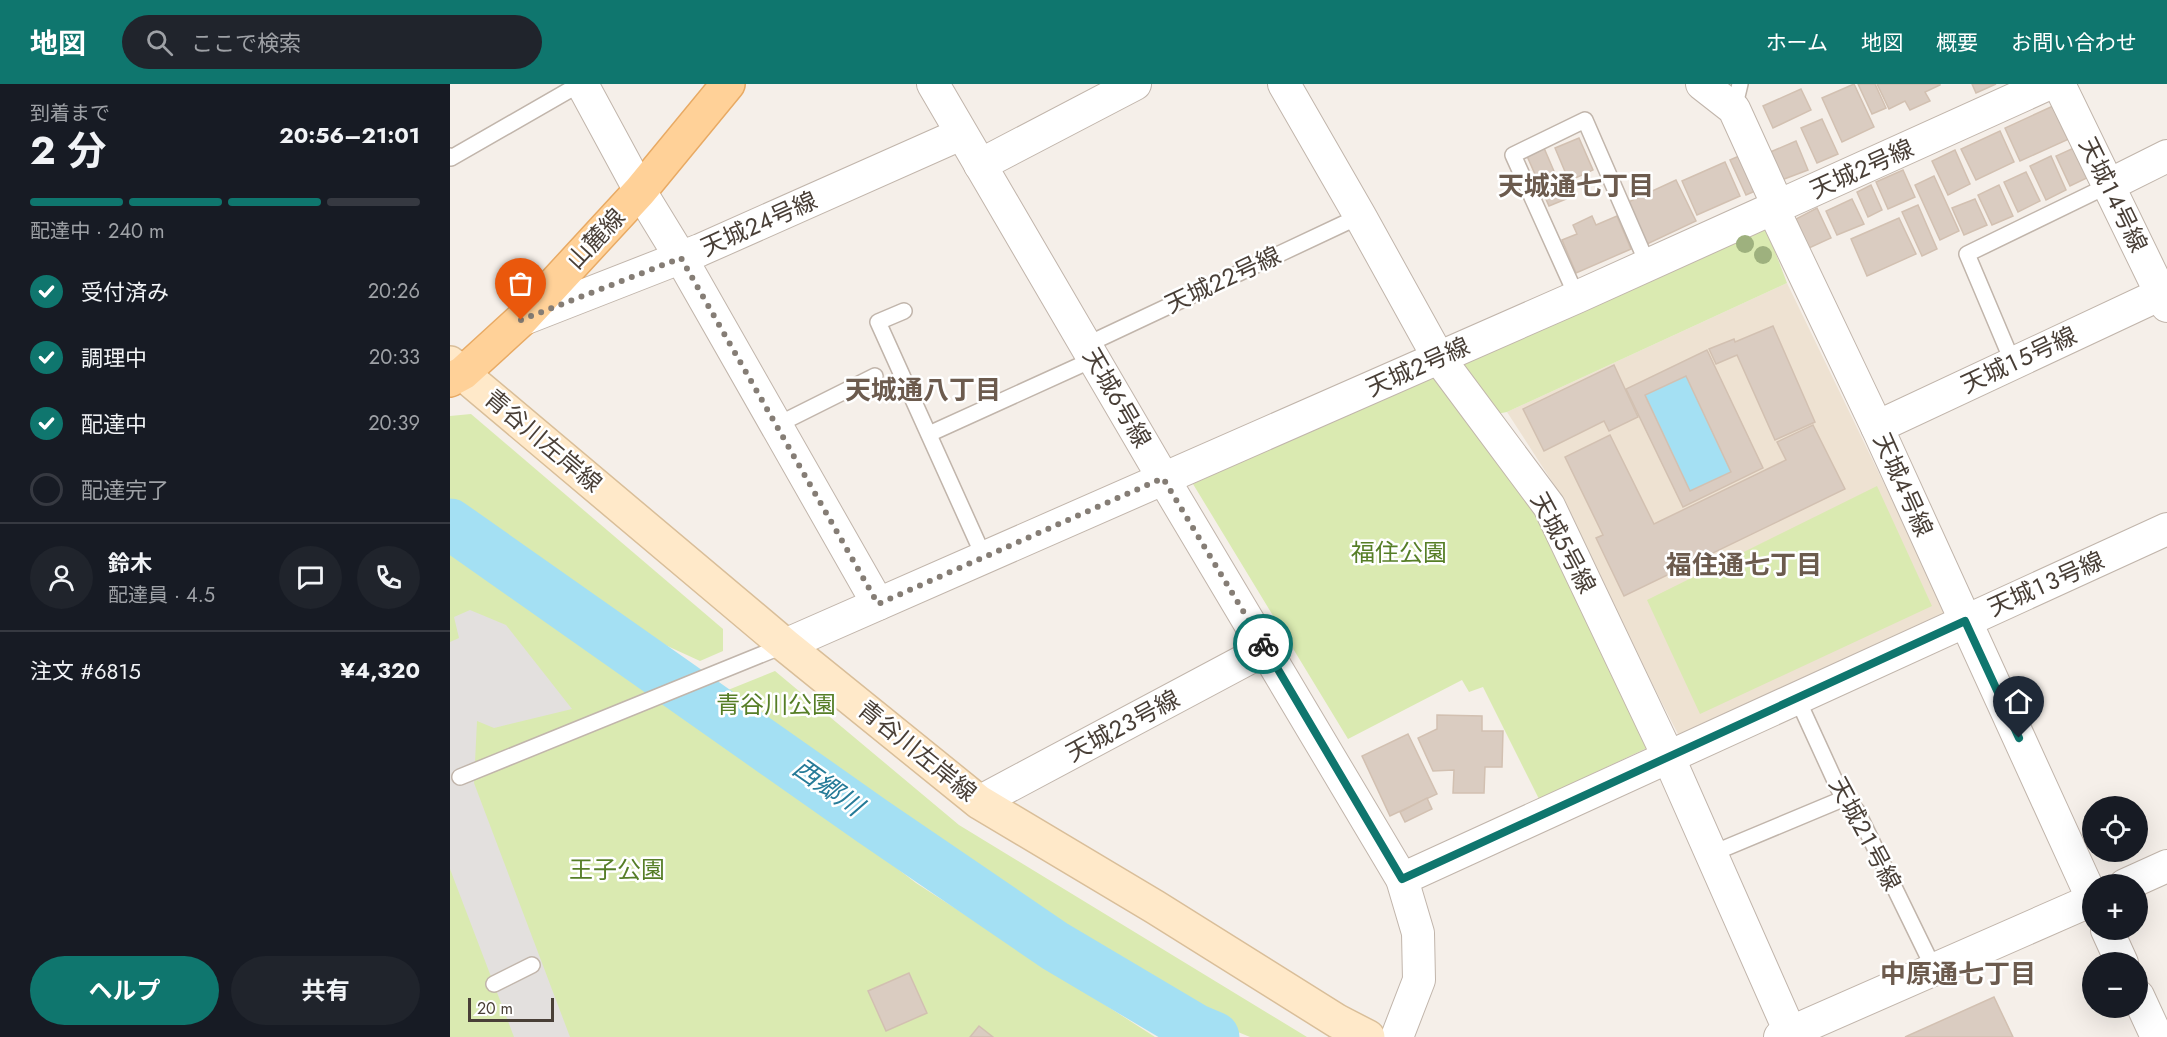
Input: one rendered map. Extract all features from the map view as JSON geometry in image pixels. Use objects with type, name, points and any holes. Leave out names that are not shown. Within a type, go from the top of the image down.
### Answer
[{"type":"main road","name":"山麓線","points":[[454,372],[521,320],[640,191],[728,84]]},
{"type":"street","points":[[581,84],[640,191],[681,258],[878,604]]},
{"type":"street","name":"天城６号線","points":[[933,84],[1163,478],[1402,879],[1418,933],[1419,980],[1397,1037]]},
{"type":"street","points":[[980,165],[1135,84]]},
{"type":"street","name":"天城５号線","points":[[1284,84],[1438,357],[1549,506],[1668,756],[1785,1035]]},
{"type":"street","name":"天城４号線","points":[[1702,84],[1737,97],[1774,197],[1773,209],[1877,427],[2082,877]]},
{"type":"street","name":"天城２号線","points":[[785,645],[1773,209],[2012,92],[2049,84]]},
{"type":"street","name":"天城１４号線","points":[[2059,84],[2163,290]]},
{"type":"street","name":"天城２４号線","points":[[521,320],[681,258],[961,134]]},
{"type":"street","points":[[2109,185],[2167,156]]},
{"type":"street","name":"天城１５号線","points":[[1877,427],[2163,290]]},
{"type":"street","name":"青谷川左岸線","points":[[454,372],[979,802],[1155,907],[1337,1021],[1368,1037]]},
{"type":"street","name":"天城１３号線","points":[[1402,879],[2167,529]]},
{"type":"street","name":"天城２３号線","points":[[979,802],[1266,650]]},
{"type":"street","points":[[2148,875],[2167,866]]},
{"type":"street","points":[[1785,1035],[2082,903]]},
{"type":"street","points":[[2148,1018],[2157,1037]]},
{"type":"lane","points":[[450,156],[451,158],[581,84]]},
{"type":"lane","points":[[1577,297],[1513,155],[1585,120],[1648,265]]},
{"type":"lane","points":[[2013,363],[1967,254],[2109,185]]},
{"type":"lane","name":"天城２２号線","points":[[929,434],[1360,216]]},
{"type":"lane","points":[[904,311],[878,322],[984,557]]},
{"type":"lane","points":[[777,425],[875,376]]},
{"type":"lane","points":[[460,777],[785,645]]},
{"type":"lane","name":"天城２１号線","points":[[1797,698],[1841,794],[1857,811],[1934,969]]},
{"type":"lane","points":[[1711,854],[1845,798]]},
{"type":"lane","points":[[494,984],[532,965]]},
{"type":"shaded area","points":[[1787,283],[1946,612],[1679,736],[1611,604],[1562,497],[1507,412]]},
{"type":"shaded area","points":[[470,610],[506,625],[572,709],[494,728],[477,721],[474,783],[570,1037],[514,1037],[450,869],[450,642],[459,638],[454,617]]},
{"type":"green space","points":[[1765,225],[1787,283],[1507,412],[1496,414],[1461,366]]},
{"type":"green space","name":"福住公園","points":[[1433,372],[1548,519],[1647,748],[1539,799],[1483,687],[1469,692],[1462,680],[1348,739],[1193,484]]},
{"type":"green space","name":"青谷川公園","points":[[471,414],[723,629],[723,651],[700,661],[639,633],[450,500],[450,416]]},
{"type":"green space","points":[[1877,486],[1932,606],[1700,714],[1647,600]]},
{"type":"green space","name":"王子公園","points":[[450,552],[654,698],[787,783],[916,883],[1155,1037],[450,1037]]},
{"type":"green space","name":"青谷川公園","points":[[775,671],[959,825],[1307,1037],[1250,1037],[1178,1007],[942,857],[718,694]]},
{"type":"water","points":[[1686,376],[1731,472],[1690,491],[1645,395]]},
{"type":"building","points":[[1854,84],[1874,127],[1842,142],[1822,98]]},
{"type":"building","points":[[1858,84],[1875,84],[1886,108],[1872,114]]},
{"type":"building","points":[[1877,84],[1940,85],[1925,92],[1930,101],[1910,110],[1905,101],[1889,109]]},
{"type":"building","points":[[1972,84],[1996,84],[1976,93]]},
{"type":"building","points":[[1801,89],[1811,110],[1773,128],[1763,106]]},
{"type":"building","points":[[2053,106],[2069,139],[2020,161],[2005,128]]},
{"type":"building","points":[[1822,119],[1838,154],[1817,163],[1801,128]]},
{"type":"building","points":[[2000,131],[2014,162],[1976,180],[1961,149]]},
{"type":"building","points":[[1579,138],[1593,170],[1569,181],[1555,148]]},
{"type":"building","points":[[1796,141],[1808,170],[1779,181],[1768,153]]},
{"type":"building","points":[[2076,147],[2089,177],[2070,186],[2056,156]]},
{"type":"building","points":[[1544,148],[1566,199],[1549,206],[1527,156]]},
{"type":"building","points":[[1955,150],[1970,184],[1948,195],[1932,161]]},
{"type":"building","points":[[1746,153],[1762,188],[1746,195],[1730,160]]},
{"type":"building","points":[[2051,156],[2066,190],[2046,200],[2030,166]]},
{"type":"building","points":[[1725,162],[1740,196],[1697,215],[1682,181]]},
{"type":"building","points":[[1903,170],[1915,197],[1888,209],[1876,182]]},
{"type":"building","points":[[2026,172],[2040,201],[2018,212],[2004,182]]},
{"type":"building","points":[[1934,176],[1959,231],[1940,240],[1915,185]]},
{"type":"building","points":[[1676,180],[1696,221],[1645,245],[1626,203]]},
{"type":"building","points":[[1871,185],[1882,210],[1868,217],[1857,192]]},
{"type":"building","points":[[1999,185],[2013,216],[1992,225],[1978,195]]},
{"type":"building","points":[[1852,199],[1864,224],[1837,235],[1826,211]]},
{"type":"building","points":[[1975,199],[1987,225],[1964,235],[1952,208]]},
{"type":"building","points":[[1918,205],[1937,249],[1922,256],[1902,212]]},
{"type":"building","points":[[1817,208],[1831,238],[1809,248],[1796,219]]},
{"type":"building","points":[[1592,216],[1596,225],[1617,216],[1631,249],[1576,273],[1562,240],[1577,234],[1573,225]]},
{"type":"building","points":[[1899,218],[1916,254],[1867,276],[1851,239]]},
{"type":"building","points":[[1773,326],[1815,422],[1775,440],[1737,355],[1716,364],[1709,349],[1734,339],[1735,342]]},
{"type":"building","points":[[1707,350],[1763,468],[1683,507],[1626,389]],"holes":[[[1686,376],[1731,472],[1690,491],[1645,395]]]},
{"type":"building","points":[[1614,365],[1638,417],[1609,431],[1604,421],[1544,451],[1523,409]]},
{"type":"building","points":[[1813,425],[1845,489],[1624,596],[1596,538],[1603,535],[1565,457],[1610,435],[1654,524],[1786,460],[1777,442]]},
{"type":"building","points":[[1437,715],[1482,716],[1482,731],[1503,731],[1502,767],[1485,767],[1484,793],[1453,793],[1454,770],[1433,771],[1418,738],[1437,729]]},
{"type":"building","points":[[1408,734],[1437,794],[1390,816],[1362,756]]},
{"type":"building","points":[[1427,798],[1432,809],[1405,822],[1400,812]]},
{"type":"building","points":[[909,973],[927,1013],[886,1031],[868,991]]},
{"type":"building","points":[[1994,997],[2013,1037],[1905,1037]]},
{"type":"building","points":[[979,1026],[993,1037],[970,1037]]},
{"type":"waterway","name":"西郷川","points":[[450,524],[872,821],[1055,946],[1195,1029],[1214,1037]]},
{"type":"way so far","points":[[521,320],[681,258],[878,604],[1163,478],[1263,644]]},
{"type":"district","name":"天城通七丁目","points":[[1576,186]]},
{"type":"district","name":"天城通八丁目","points":[[923,390]]},
{"type":"district","name":"福住通七丁目","points":[[1744,565]]},
{"type":"district","name":"中原通七丁目","points":[[1958,974]]},
{"type":"route","points":[[1263,644],[1402,879],[1965,621],[2019,738]]}]
